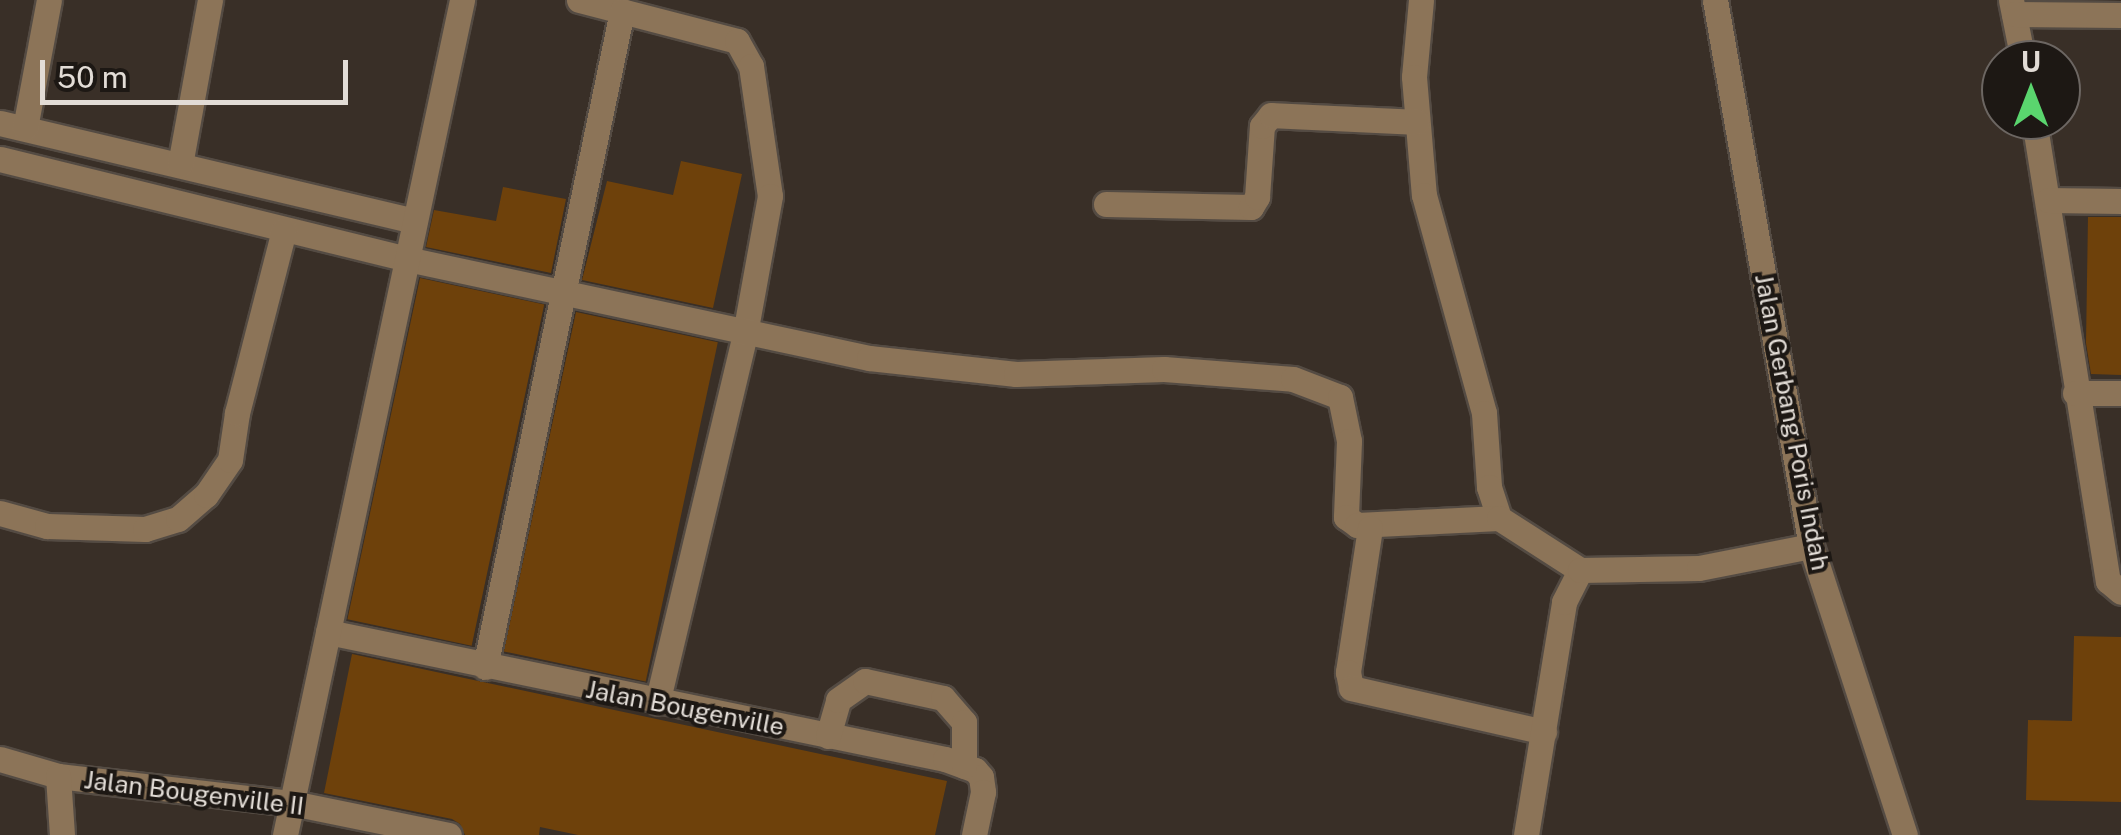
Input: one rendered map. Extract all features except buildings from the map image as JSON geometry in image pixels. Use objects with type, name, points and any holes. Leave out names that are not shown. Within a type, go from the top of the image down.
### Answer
[{"type":"street","points":[[49,0],[12,126],[415,221]]},
{"type":"street","points":[[180,166],[210,0]]},
{"type":"street","points":[[285,835],[462,0]]},
{"type":"street","points":[[578,0],[718,32],[737,41],[746,52],[770,196],[745,334],[657,702]]},
{"type":"street","points":[[1421,0],[1414,76],[1424,194],[1484,413],[1489,487],[1499,518]]},
{"type":"street","name":"Jalan Gerbang Poris Indah","points":[[1715,0],[1811,546],[1905,835]]},
{"type":"street","points":[[2019,40],[2013,7],[2121,14]]},
{"type":"street","points":[[484,666],[622,11]]},
{"type":"street","points":[[1106,204],[1252,208],[1257,196],[1262,126],[1271,115],[1417,122]]},
{"type":"street","points":[[2038,140],[2108,581],[2121,592]]},
{"type":"street","points":[[0,159],[407,259],[745,334],[933,368],[1016,374],[1224,370],[1319,386],[1340,397],[1347,418],[1346,517],[1370,528],[1499,518],[1580,570],[1699,568],[1811,546]]},
{"type":"street","points":[[2048,200],[2121,201]]},
{"type":"street","points":[[0,513],[47,526],[144,529],[178,519],[206,495],[230,460],[237,413],[284,230]]},
{"type":"street","points":[[2075,392],[2121,393]]},
{"type":"street","points":[[1370,528],[1348,672],[1351,688],[1544,732]]},
{"type":"street","points":[[1526,835],[1564,602],[1580,570]]},
{"type":"street","name":"Jalan Bougenville","points":[[328,632],[964,766]]},
{"type":"street","points":[[828,736],[838,700],[865,682],[943,698],[964,722],[964,766],[981,777],[984,792],[974,835]]},
{"type":"street","name":"Jalan Bougenville II","points":[[0,759],[58,776],[292,803],[449,835]]},
{"type":"street","points":[[58,776],[62,835]]}]
